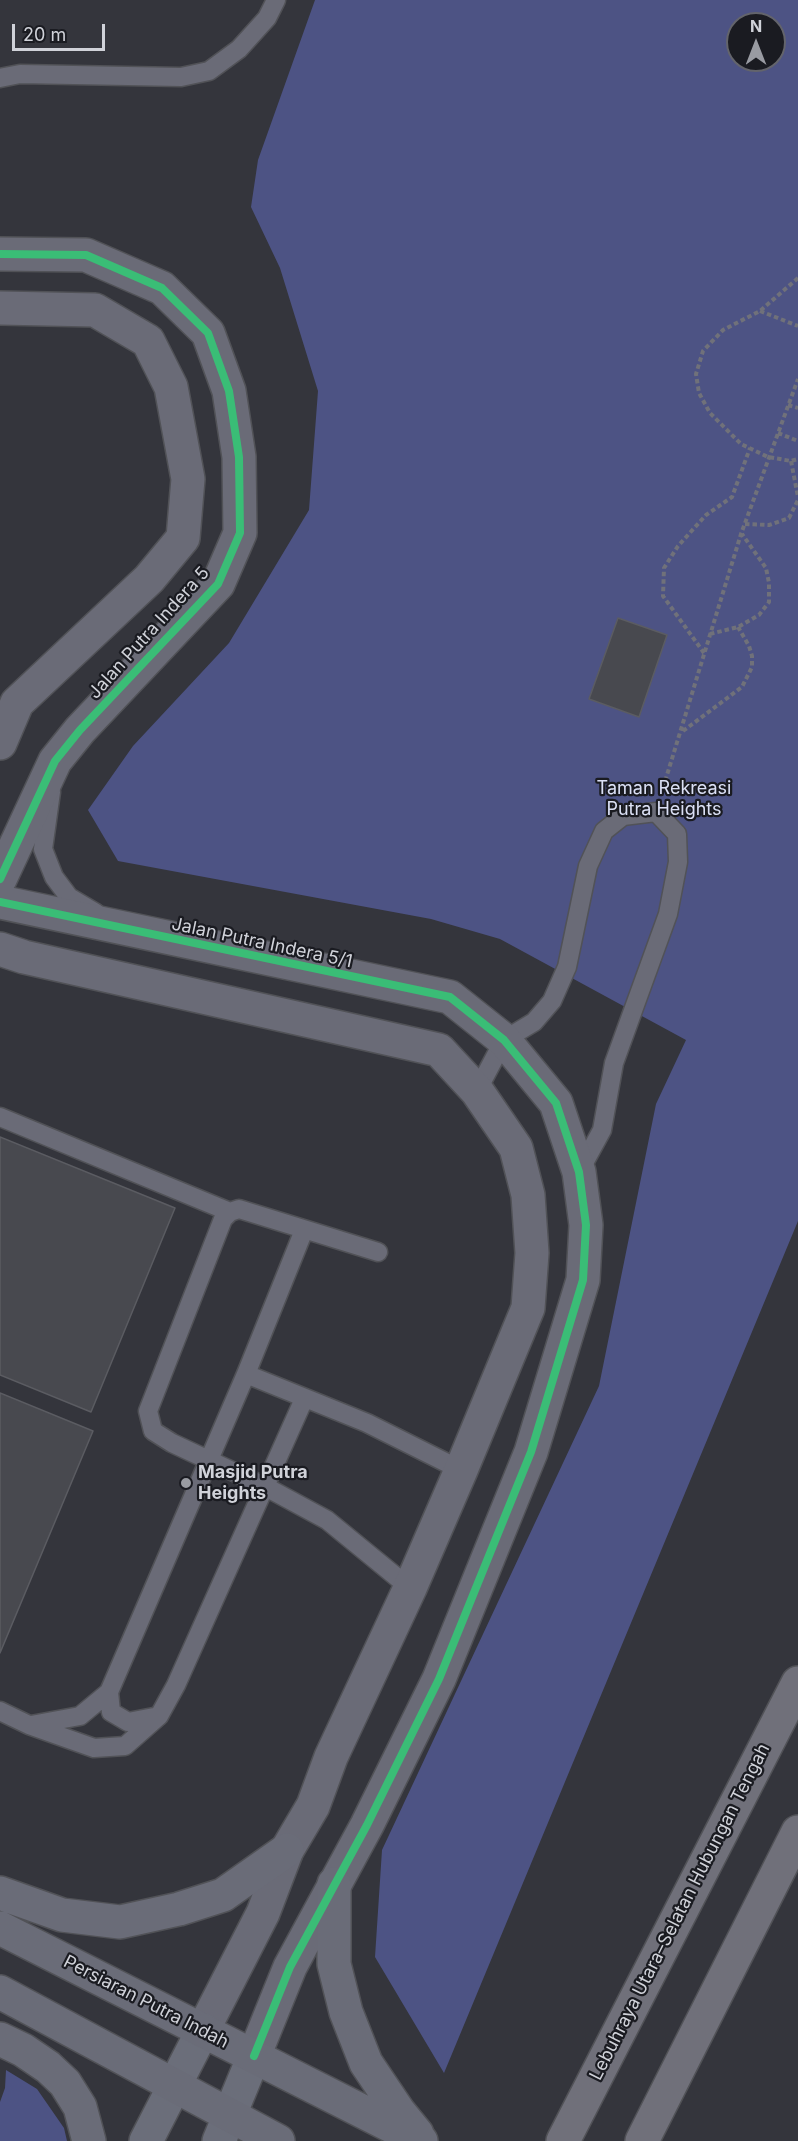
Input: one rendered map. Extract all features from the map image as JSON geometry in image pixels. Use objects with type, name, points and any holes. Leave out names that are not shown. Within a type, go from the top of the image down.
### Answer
[{"type":"highway","name":"Lebuhraya Utara–Selatan Hubungan Tengah","points":[[563,2141],[798,1683]]},
{"type":"highway","points":[[642,2141],[798,1832]]},
{"type":"main road","points":[[0,1893],[62,1915],[120,1922],[179,1909],[223,1895],[287,1850]]},
{"type":"main road","points":[[334,1884],[334,1964],[346,2012],[366,2063],[422,2141]]},
{"type":"main road","name":"Persiaran Putra Indah","points":[[0,1928],[422,2141]]},
{"type":"main road","points":[[0,1992],[175,2086],[224,2128],[278,2141]]},
{"type":"main road","points":[[146,2141],[203,2030]]},
{"type":"main road","points":[[0,2039],[23,2050],[48,2067],[65,2083],[80,2107],[88,2141]]},
{"type":"main road","points":[[224,2128],[254,2056]]},
{"type":"street","name":"Jalan Putra Indera 5","points":[[0,254],[86,255],[162,288],[208,333],[229,391],[240,457],[240,533],[218,584],[80,730],[56,761],[0,879]]},
{"type":"street","name":"Jalan Putra Indera 5","points":[[0,308],[95,310],[148,341],[171,387],[188,479],[183,538],[149,579],[17,703],[0,743]]},
{"type":"street","name":"Jalan Putra Indera 5/1","points":[[0,902],[450,997],[504,1040],[556,1103],[579,1172],[586,1226],[583,1280],[531,1452],[439,1679],[367,1825],[290,1967],[254,2056]]},
{"type":"street","points":[[0,949],[24,957],[439,1050],[477,1091],[516,1148],[528,1195],[532,1253],[528,1308],[410,1588],[331,1756],[313,1806],[287,1850],[263,1913],[203,2030]]},
{"type":"lane","points":[[0,78],[20,74],[181,77],[209,71],[240,49],[267,18],[276,0]]},
{"type":"lane","points":[[56,761],[43,849],[54,877],[69,897],[122,929]]},
{"type":"lane","points":[[477,1091],[504,1040],[534,1022],[552,1001],[567,967],[588,866],[604,831],[622,816],[656,812],[677,834],[678,862],[668,914],[614,1063],[602,1130],[579,1172]]},
{"type":"lane","points":[[0,1117],[230,1212]]},
{"type":"lane","points":[[378,1252],[239,1209],[230,1212],[223,1219],[148,1411],[153,1431],[172,1443],[264,1486],[327,1520],[410,1588]]},
{"type":"lane","points":[[29,1725],[80,1716],[109,1692],[246,1374],[304,1230]]},
{"type":"lane","points":[[246,1374],[367,1424],[461,1470]]},
{"type":"lane","points":[[0,1711],[29,1725],[94,1748],[125,1746],[159,1716],[176,1685],[304,1399]]},
{"type":"lane","points":[[109,1692],[111,1712],[128,1722],[159,1716]]},
{"type":"path","points":[[798,278],[760,311],[723,330],[703,351],[696,374],[699,393],[710,413],[741,444],[768,457],[791,461],[798,459]]},
{"type":"path","points":[[760,311],[798,326]]},
{"type":"path","points":[[656,812],[741,534],[798,379]]},
{"type":"path","points":[[788,405],[798,408]]},
{"type":"path","points":[[778,433],[798,441]]},
{"type":"path","points":[[704,653],[663,596],[663,568],[678,546],[706,515],[732,497],[750,448]]},
{"type":"path","points":[[745,524],[769,525],[789,518],[798,498],[791,461]]},
{"type":"path","points":[[710,634],[738,627],[759,615],[769,602],[766,568],[741,534]]},
{"type":"path","points":[[682,732],[742,687],[752,667],[752,656],[738,627]]},
{"type":"green space","name":"Taman Rekreasi Putra Heights","points":[[315,0],[798,0],[798,1221],[444,2073],[375,1957],[382,1850],[599,1386],[656,1104],[686,1040],[500,939],[431,919],[118,861],[88,810],[133,746],[229,643],[309,510],[318,391],[280,268],[251,207],[258,160]]},
{"type":"green space","points":[[6,2070],[37,2089],[64,2128],[67,2141],[0,2141],[0,2102],[5,2088]]},
{"type":"building","points":[[618,618],[667,635],[639,717],[589,699]]},
{"type":"building","points":[[0,1137],[175,1208],[91,1412],[0,1375]]},
{"type":"building","points":[[0,1393],[93,1431],[0,1653]]},
{"type":"cycle path","points":[[0,254],[86,255],[162,288],[208,333],[229,391],[239,457],[240,533],[218,584],[80,730],[55,761],[0,879]]},
{"type":"cycle path","points":[[0,902],[450,997],[504,1040],[556,1103],[579,1172],[586,1225],[583,1280],[531,1452],[439,1679],[367,1825],[290,1967],[254,2056]]},
{"type":"place","name":"Masjid Putra Heights","points":[[186,1483]]}]
